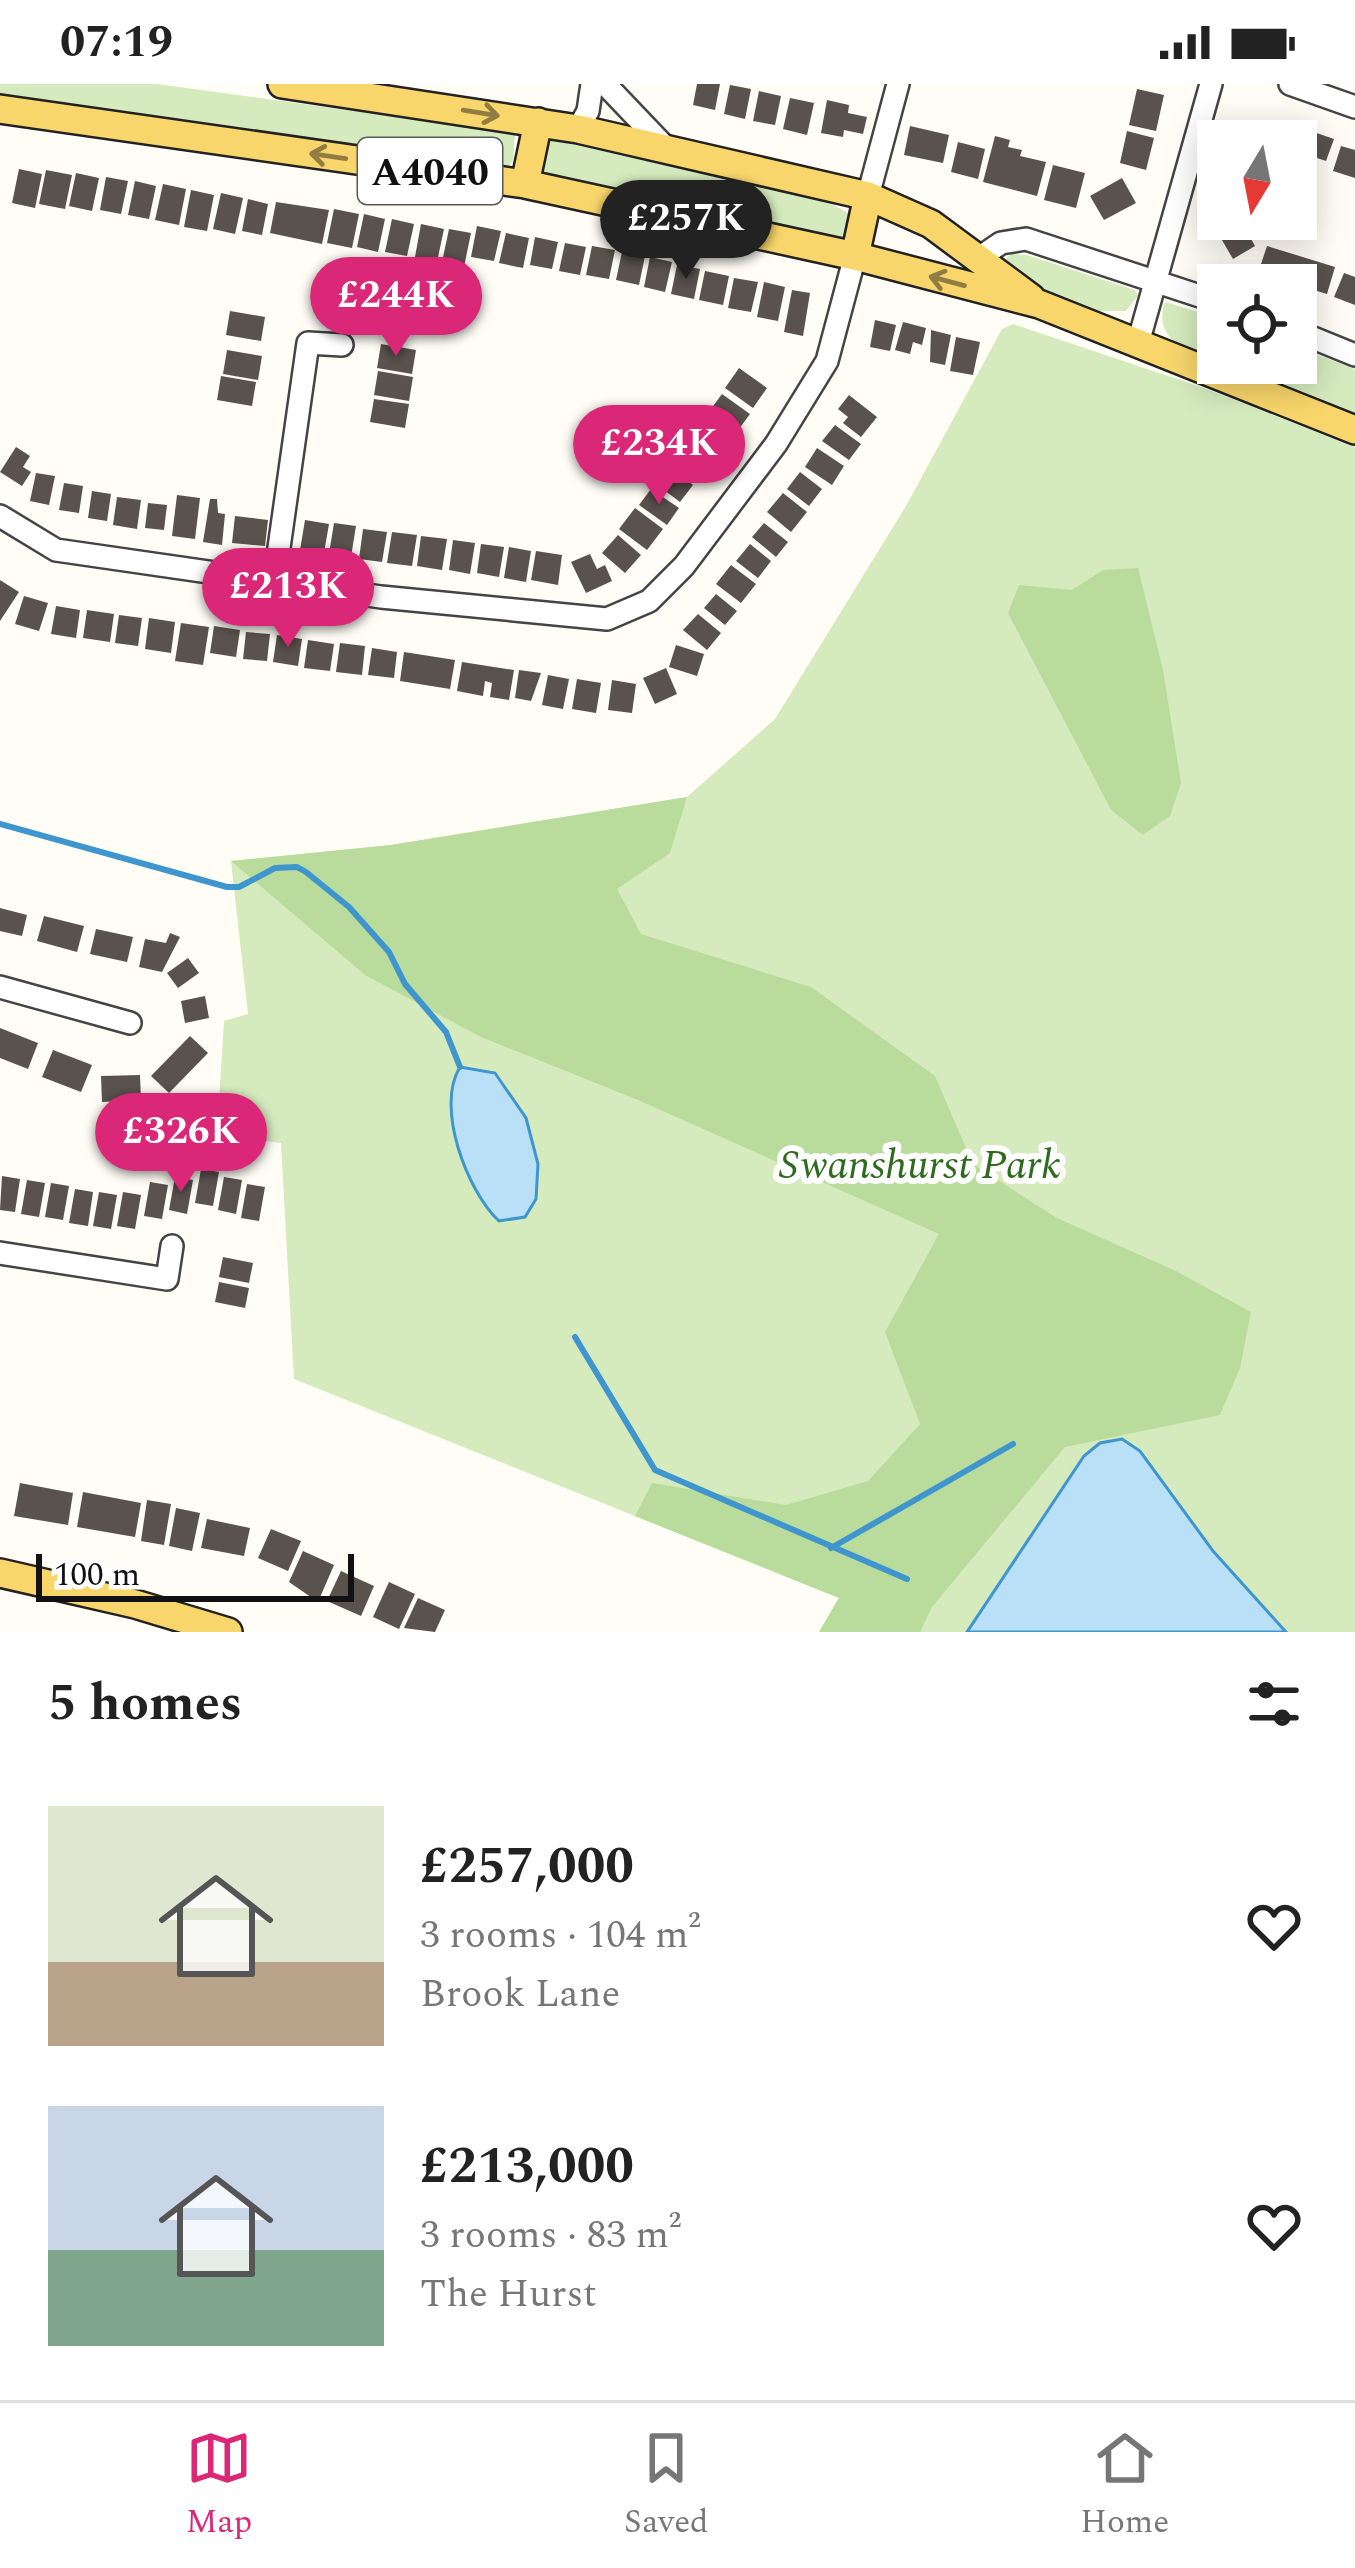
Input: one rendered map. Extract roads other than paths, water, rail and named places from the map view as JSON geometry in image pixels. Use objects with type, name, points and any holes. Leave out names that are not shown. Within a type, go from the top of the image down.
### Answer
[{"type":"main road","name":"A4040","points":[[282,84],[578,129],[868,196],[931,224],[1039,304]]},
{"type":"main road","name":"A4040","points":[[0,109],[525,184],[855,256],[1039,304],[1355,430]]},
{"type":"main road","points":[[525,184],[538,122]]},
{"type":"main road","points":[[855,256],[868,196]]},
{"type":"main road","points":[[0,1573],[135,1604],[228,1632]]},
{"type":"street","points":[[578,129],[588,111],[592,84]]},
{"type":"street","points":[[605,84],[666,148]]},
{"type":"street","points":[[868,196],[898,84]]},
{"type":"street","points":[[1138,343],[1211,84]]},
{"type":"street","points":[[1290,84],[1355,107]]},
{"type":"street","points":[[979,258],[1001,243],[1026,239],[1197,295]]},
{"type":"street","points":[[0,516],[56,550],[274,583],[607,620],[649,601],[697,549],[776,444],[818,379],[855,256]]},
{"type":"street","points":[[1317,340],[1355,355]]},
{"type":"street","points":[[274,583],[308,343],[342,345]]},
{"type":"street","points":[[0,987],[130,1023]]},
{"type":"street","points":[[0,1253],[167,1279],[172,1246]]},
{"type":"water","points":[[460,1067],[495,1073],[526,1118],[538,1164],[536,1199],[525,1217],[499,1221],[466,1170],[451,1104]]},
{"type":"water","points":[[1122,1439],[1140,1451],[1213,1551],[1286,1632],[967,1632],[1084,1456],[1100,1443]]},
{"type":"waterway","points":[[0,824],[227,887],[239,887],[275,868],[297,867],[349,907],[389,952],[405,984],[446,1032],[460,1067]]},
{"type":"waterway","points":[[575,1337],[655,1470],[907,1579]]},
{"type":"waterway","points":[[831,1548],[1013,1444]]},
{"type":"park label","name":"Swanshurst Park","points":[[920,1163]]}]
